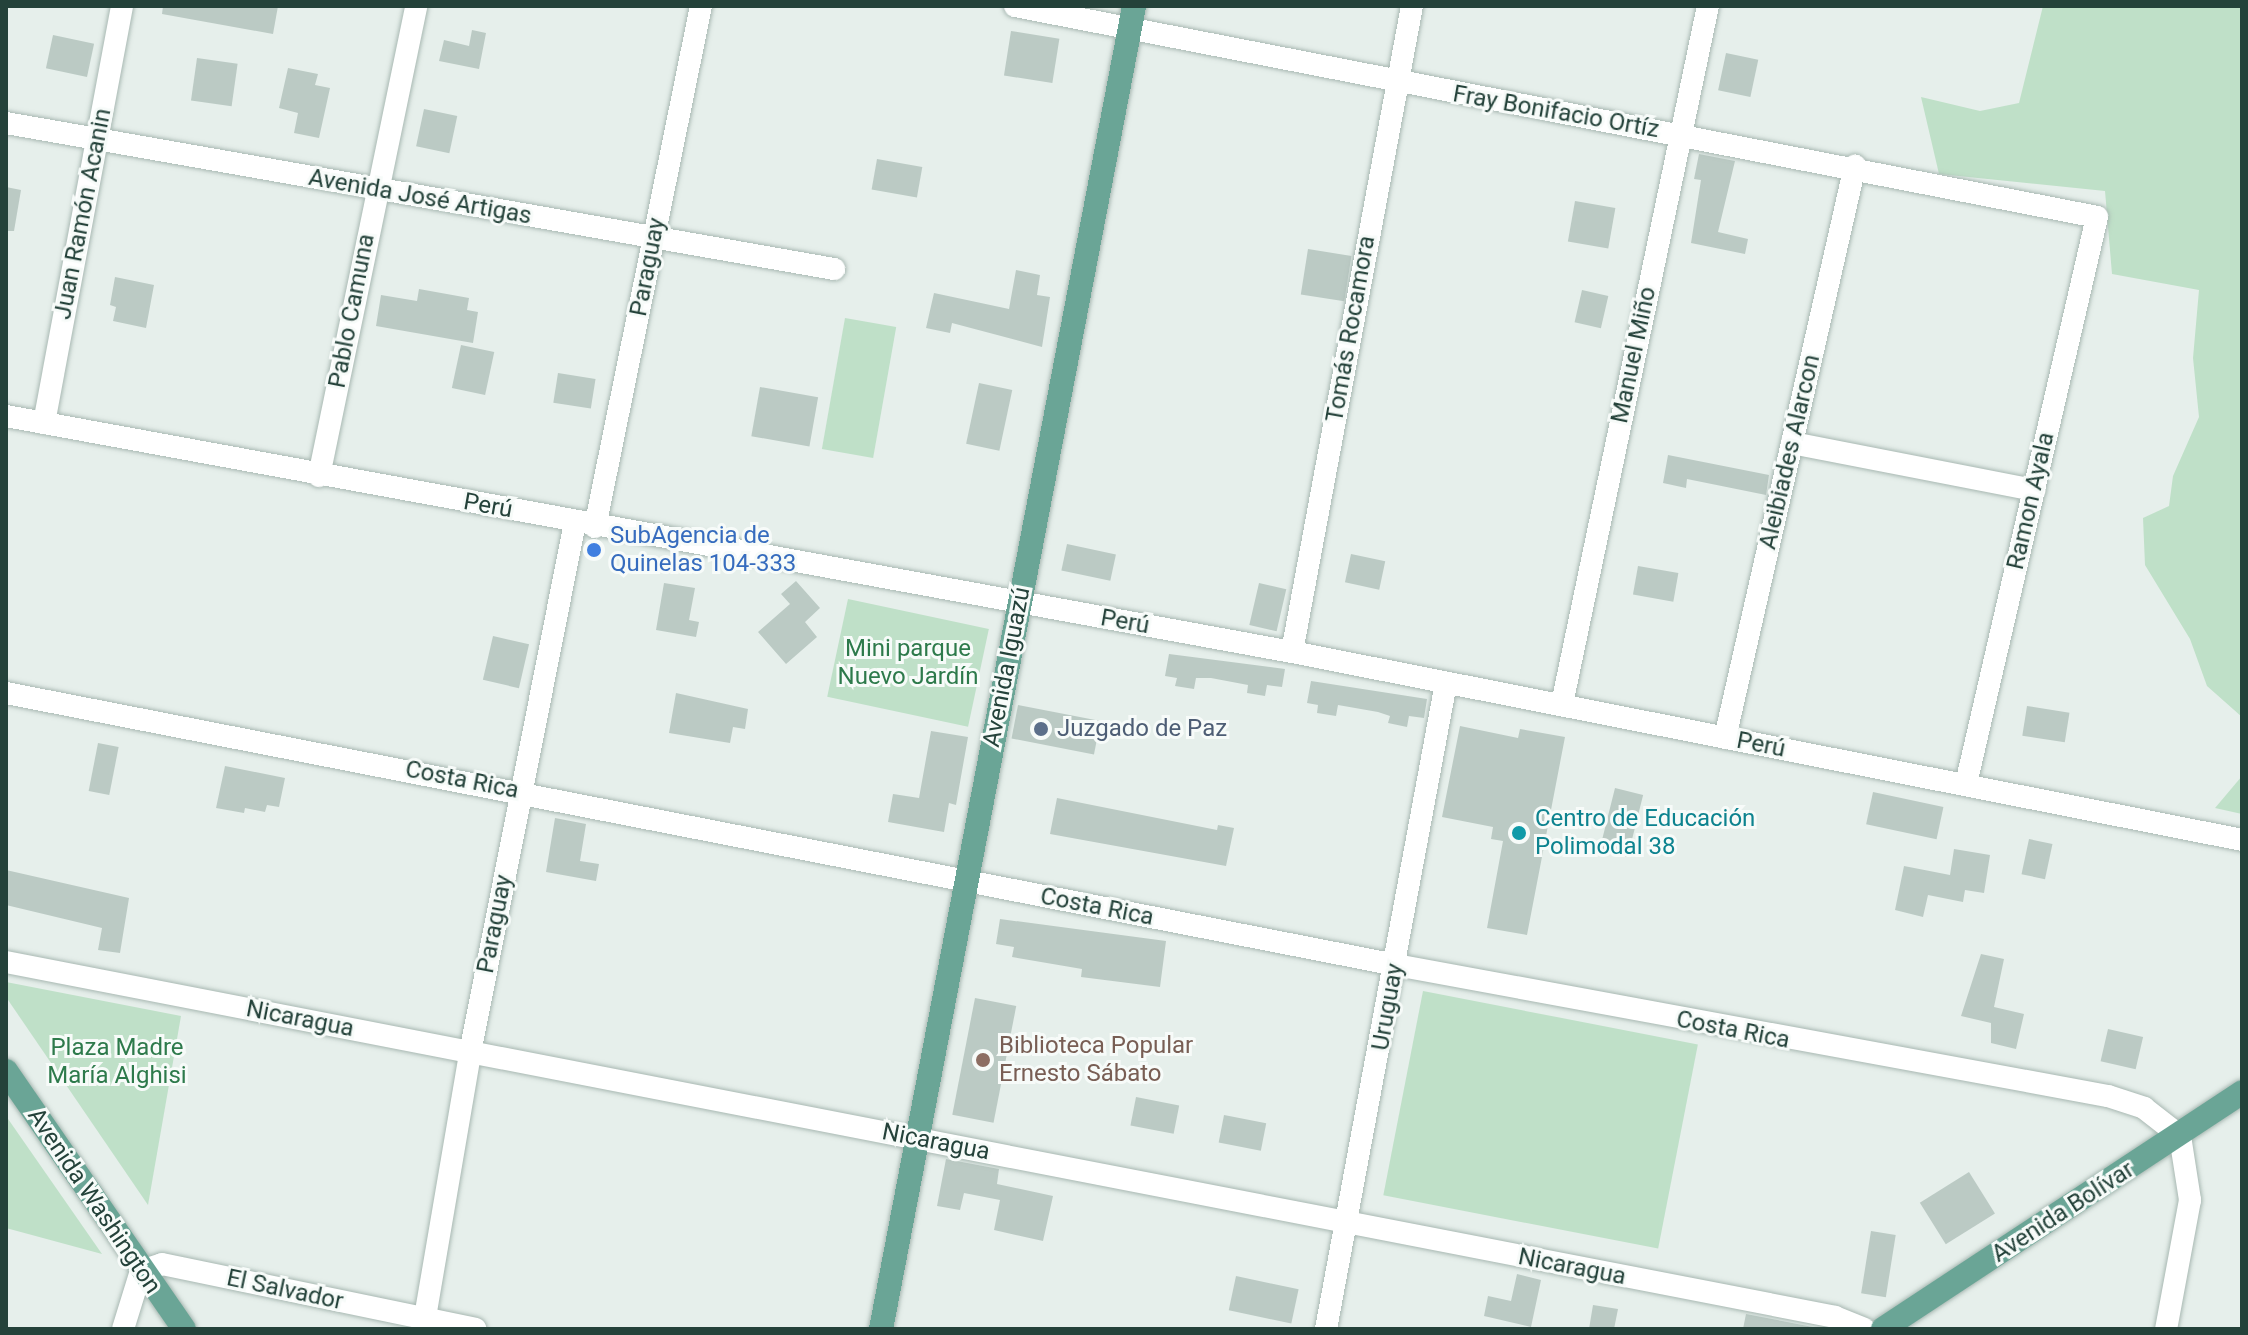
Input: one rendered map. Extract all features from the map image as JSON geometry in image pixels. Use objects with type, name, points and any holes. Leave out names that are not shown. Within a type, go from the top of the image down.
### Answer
[{"type":"main road","name":"Avenida Iguazú","points":[[881,1329],[964,882],[1132,17]]},
{"type":"main road","name":"Avenida Washington","points":[[6,1071],[141,1271],[184,1329]]},
{"type":"main road","name":"Avenida Bolívar","points":[[1883,1329],[2180,1136],[2242,1092]]},
{"type":"street","name":"Juan Ramón Acanin","points":[[44,423],[122,6]]},
{"type":"street","name":"Pablo Camuna","points":[[319,476],[416,6]]},
{"type":"street","name":"Paraguay","points":[[424,1324],[470,1053],[521,791],[653,238],[701,6]]},
{"type":"street","name":"Fray Bonifacio Ortíz","points":[[1015,6],[1132,17],[1396,83],[1855,166],[2097,217]]},
{"type":"street","name":"Tomás Rocamora","points":[[1292,652],[1412,6]]},
{"type":"street","name":"Manuel Miño","points":[[1562,704],[1708,6]]},
{"type":"street","name":"Avenida José Artigas","points":[[6,123],[834,269]]},
{"type":"street","name":"Aleibiades Alarcon","points":[[1725,738],[1855,166]]},
{"type":"street","name":"Ramon Ayala","points":[[1966,784],[2097,217]]},
{"type":"street","name":"Perú","points":[[6,416],[319,476],[1292,652],[2242,840]]},
{"type":"street","points":[[1792,443],[2034,490]]},
{"type":"street","name":"Uruguay","points":[[1326,1329],[1446,683]]},
{"type":"street","name":"Costa Rica","points":[[6,693],[521,791],[964,882],[1396,965],[2108,1096],[2144,1108],[2180,1136]]},
{"type":"street","name":"Nicaragua","points":[[6,962],[1835,1317],[1864,1329]]},
{"type":"street","points":[[2166,1329],[2190,1200],[2180,1136]]},
{"type":"street","name":"El Salvador","points":[[141,1271],[162,1264],[424,1324],[475,1329]]},
{"type":"street","points":[[123,1329],[141,1271]]},
{"type":"green space","points":[[2043,6],[2242,6],[2242,717],[2207,686],[2190,639],[2145,565],[2143,518],[2169,506],[2173,476],[2199,417],[2193,358],[2199,290],[2112,274],[2105,191],[1939,174],[1921,97],[1980,111],[2019,103]]},
{"type":"green space","points":[[845,318],[896,327],[873,458],[822,449]]},
{"type":"green space","name":"Mini parque Nuevo Jardín","points":[[848,599],[989,629],[968,727],[827,697]]},
{"type":"green space","points":[[2242,776],[2242,814],[2215,808]]},
{"type":"green space","name":"Plaza Madre María Alghisi","points":[[6,982],[181,1016],[148,1205],[6,997]]},
{"type":"green space","points":[[1423,991],[1698,1044],[1658,1249],[1383,1195]]},
{"type":"green space","name":"Plaza Madre María Alghisi","points":[[6,1116],[102,1254],[6,1228]]},
{"type":"building","points":[[163,6],[278,6],[273,34],[162,14]]},
{"type":"building","points":[[472,30],[486,33],[479,69],[439,61],[444,40],[469,46]]},
{"type":"building","points":[[1011,31],[1059,39],[1052,83],[1004,75]]},
{"type":"building","points":[[53,35],[94,44],[87,77],[46,68]]},
{"type":"building","points":[[1726,53],[1758,60],[1750,97],[1718,90]]},
{"type":"building","points":[[197,58],[238,64],[232,106],[191,101]]},
{"type":"building","points":[[288,68],[318,74],[315,85],[330,88],[319,138],[294,133],[298,113],[279,108]]},
{"type":"building","points":[[424,109],[457,116],[449,153],[416,146]]},
{"type":"building","points":[[1699,154],[1735,161],[1718,232],[1748,239],[1745,254],[1691,243],[1701,180],[1694,179]]},
{"type":"building","points":[[877,159],[922,167],[917,198],[872,190]]},
{"type":"building","points":[[6,187],[21,190],[14,231],[6,231]]},
{"type":"building","points":[[1575,201],[1615,208],[1608,248],[1568,241]]},
{"type":"building","points":[[1308,249],[1351,256],[1344,301],[1301,294]]},
{"type":"building","points":[[1016,270],[1040,275],[1037,295],[1050,297],[1042,347],[952,323],[950,333],[926,328],[934,293],[1009,309]]},
{"type":"building","points":[[115,277],[154,285],[146,328],[113,321],[116,307],[110,305]]},
{"type":"building","points":[[419,289],[469,298],[467,310],[478,312],[473,343],[376,326],[381,295],[417,301]]},
{"type":"building","points":[[1582,290],[1608,296],[1601,328],[1575,322]]},
{"type":"building","points":[[461,345],[494,352],[485,395],[452,388]]},
{"type":"building","points":[[558,373],[596,379],[591,409],[553,403]]},
{"type":"building","points":[[979,383],[1012,390],[999,451],[966,444]]},
{"type":"building","points":[[760,387],[818,397],[809,446],[751,436]]},
{"type":"building","points":[[1668,455],[1769,475],[1766,495],[1687,479],[1686,488],[1663,483]]},
{"type":"building","points":[[1067,544],[1116,554],[1110,581],[1061,570]]},
{"type":"building","points":[[1351,554],[1385,561],[1379,590],[1345,582]]},
{"type":"building","points":[[1638,566],[1678,573],[1673,602],[1633,595]]},
{"type":"building","points":[[796,581],[820,608],[805,622],[817,637],[786,664],[758,632],[790,604],[781,594]]},
{"type":"building","points":[[664,583],[695,588],[689,620],[699,622],[696,637],[656,630]]},
{"type":"building","points":[[1259,583],[1286,589],[1277,631],[1249,625]]},
{"type":"building","points":[[493,636],[529,644],[519,688],[483,680]]},
{"type":"building","points":[[1169,654],[1285,669],[1282,687],[1267,685],[1265,696],[1247,693],[1248,685],[1211,678],[1196,678],[1194,689],[1175,686],[1177,678],[1165,676]]},
{"type":"building","points":[[1311,681],[1427,699],[1424,718],[1409,716],[1407,727],[1388,723],[1390,716],[1378,712],[1338,705],[1336,716],[1317,713],[1318,705],[1307,703]]},
{"type":"building","points":[[676,693],[748,709],[745,729],[733,727],[730,743],[669,733]]},
{"type":"building","points":[[1018,705],[1100,721],[1094,754],[1012,738]]},
{"type":"building","points":[[2027,706],[2069,713],[2065,742],[2022,736]]},
{"type":"building","name":"Centro de Educación Polimodal 38","points":[[1460,726],[1518,738],[1520,729],[1565,737],[1527,935],[1487,928],[1503,841],[1491,839],[1493,827],[1442,817]]},
{"type":"building","points":[[931,731],[968,737],[956,805],[949,803],[944,832],[888,822],[893,794],[919,798]]},
{"type":"building","points":[[98,743],[119,747],[109,795],[89,791]]},
{"type":"building","points":[[225,766],[285,778],[279,807],[267,805],[265,812],[245,808],[244,813],[216,808]]},
{"type":"building","points":[[1615,788],[1643,795],[1628,857],[1600,850]]},
{"type":"building","points":[[1873,792],[1943,807],[1937,839],[1866,824]]},
{"type":"building","points":[[1057,798],[1217,830],[1218,825],[1234,828],[1226,866],[1050,834]]},
{"type":"building","points":[[555,818],[586,824],[580,861],[599,864],[596,881],[546,872]]},
{"type":"building","points":[[2029,839],[2052,844],[2045,879],[2022,874]]},
{"type":"building","points":[[1954,849],[1990,855],[1984,893],[1965,890],[1963,902],[1928,895],[1923,917],[1895,910],[1904,866],[1950,875]]},
{"type":"building","points":[[6,870],[129,898],[120,953],[98,950],[102,928],[6,905]]},
{"type":"building","points":[[1000,919],[1166,941],[1160,987],[1081,977],[1082,969],[1012,957],[1014,947],[996,944]]},
{"type":"building","points":[[1981,954],[2004,959],[1994,1007],[2024,1014],[2016,1049],[1991,1043],[1991,1023],[1961,1016]]},
{"type":"building","name":"Biblioteca Popular Ernesto Sábato","points":[[975,998],[1016,1006],[994,1123],[952,1115]]},
{"type":"building","points":[[2108,1029],[2143,1037],[2136,1069],[2101,1061]]},
{"type":"building","points":[[1136,1097],[1179,1105],[1174,1134],[1130,1125]]},
{"type":"building","points":[[1224,1115],[1266,1123],[1261,1151],[1219,1142]]},
{"type":"building","points":[[946,1159],[999,1169],[997,1184],[1053,1196],[1043,1241],[994,1230],[1000,1200],[964,1193],[960,1210],[937,1206]]},
{"type":"building","points":[[1969,1172],[1995,1214],[1946,1244],[1920,1203]]},
{"type":"building","points":[[1871,1231],[1896,1235],[1886,1297],[1861,1293]]},
{"type":"building","points":[[1517,1274],[1541,1280],[1531,1327],[1484,1316],[1488,1296],[1511,1301]]},
{"type":"building","points":[[1236,1276],[1299,1289],[1291,1324],[1229,1310]]},
{"type":"building","points":[[1593,1305],[1618,1309],[1614,1329],[1589,1329]]},
{"type":"building","points":[[1746,1314],[1823,1329],[1743,1329]]},
{"type":"place","name":"SubAgencia de Quinelas 104-333","points":[[594,550]]},
{"type":"place","name":"Juzgado de Paz","points":[[1041,729]]},
{"type":"place","name":"Centro de Educación Polimodal 38","points":[[1519,833]]},
{"type":"place","name":"Biblioteca Popular Ernesto Sábato","points":[[983,1060]]}]
